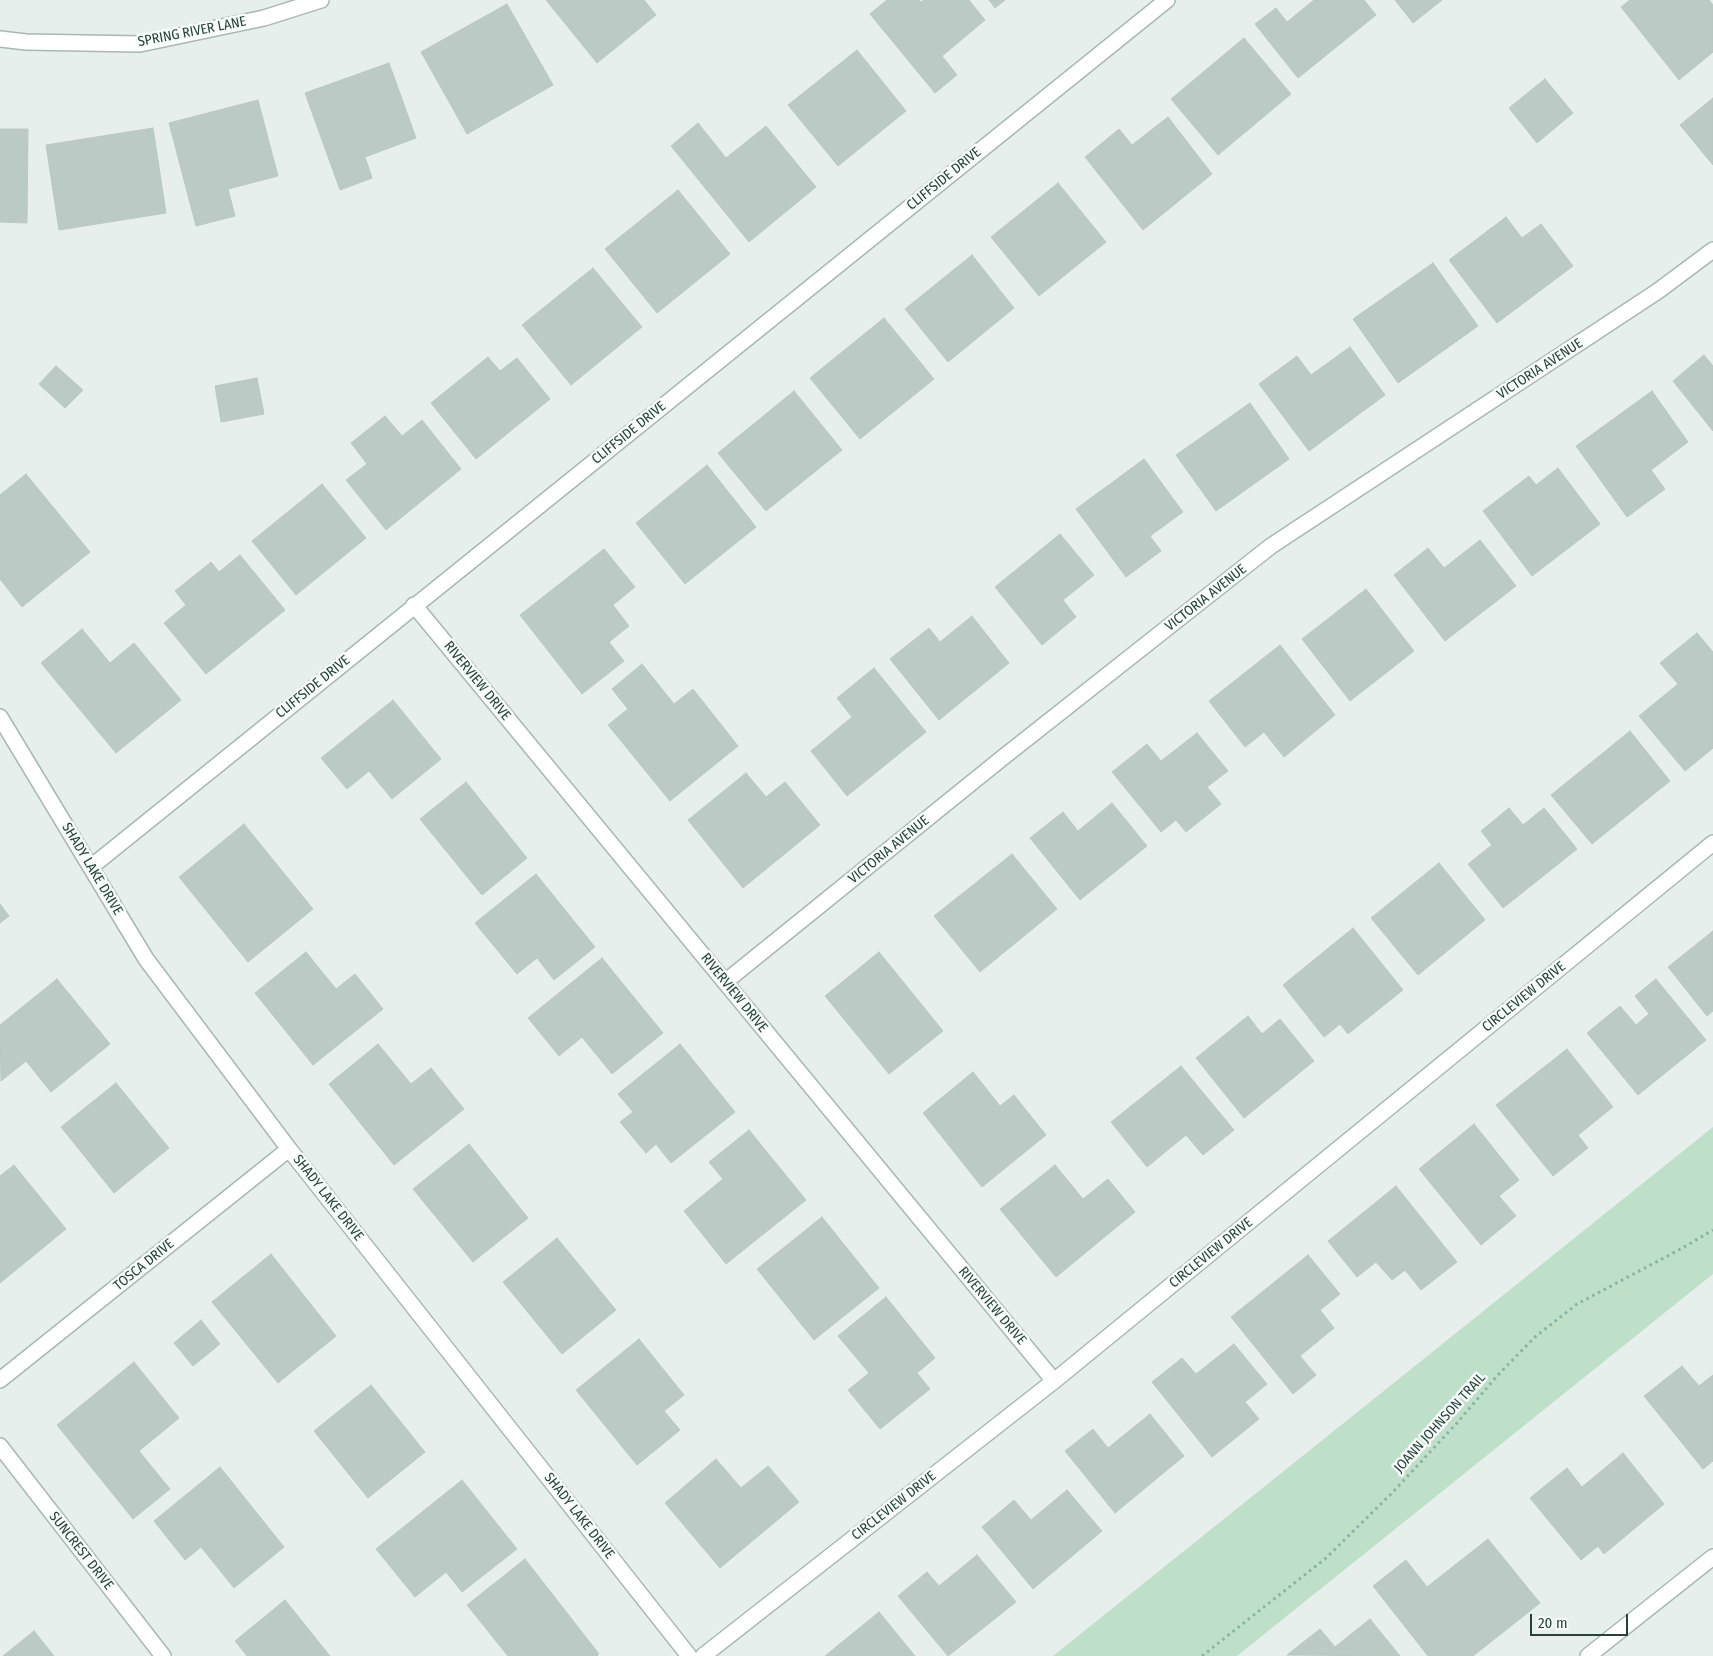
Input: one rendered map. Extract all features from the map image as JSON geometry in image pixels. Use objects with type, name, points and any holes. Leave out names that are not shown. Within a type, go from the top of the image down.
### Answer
[{"type":"street","name":"SPRING RIVER LANE","points":[[0,39],[26,42],[140,44],[264,18],[321,0]]},
{"type":"street","name":"CLIFFSIDE DRIVE","points":[[91,867],[1167,0]]},
{"type":"street","name":"VICTORIA AVENUE","points":[[725,982],[1001,759],[1271,546],[1658,291],[1713,250]]},
{"type":"street","name":"RIVERVIEW DRIVE","points":[[414,605],[1054,1381]]},
{"type":"street","name":"SHADY LAKE DRIVE","points":[[0,717],[146,959],[289,1149],[689,1656]]},
{"type":"street","name":"CIRCLEVIEW DRIVE","points":[[703,1656],[1054,1381],[1713,843]]},
{"type":"street","name":"TOSCA DRIVE","points":[[0,1380],[289,1149]]},
{"type":"street","name":"SUNCREST DRIVE","points":[[0,1446],[163,1656]]},
{"type":"street","points":[[1588,1656],[1713,1557]]},
{"type":"path","name":"JOANN JOHNSON TRAIL","points":[[1202,1656],[1326,1558],[1392,1493],[1457,1423],[1496,1377],[1535,1337],[1577,1304],[1713,1230]]},
{"type":"green space","points":[[1713,1127],[1713,1274],[1237,1656],[1053,1656]]},
{"type":"building","points":[[546,0],[644,0],[656,15],[597,63]]},
{"type":"building","points":[[887,0],[919,0],[921,2],[924,0],[969,0],[985,20],[942,56],[957,75],[935,93],[870,14]]},
{"type":"building","points":[[989,0],[1005,0],[995,8]]},
{"type":"building","points":[[1314,0],[1364,0],[1376,15],[1298,78],[1255,24],[1276,8],[1287,22]]},
{"type":"building","points":[[1395,0],[1442,0],[1413,23]]},
{"type":"building","points":[[1630,0],[1709,0],[1713,5],[1713,52],[1679,80],[1621,7]]},
{"type":"building","points":[[507,4],[553,85],[467,134],[421,52]]},
{"type":"building","points":[[1244,38],[1291,94],[1218,155],[1171,99]]},
{"type":"building","points":[[857,50],[906,111],[838,166],[788,105]]},
{"type":"building","points":[[389,63],[416,138],[365,157],[372,178],[340,190],[305,93]]},
{"type":"building","points":[[1545,79],[1573,113],[1537,143],[1509,108]]},
{"type":"building","points":[[1713,98],[1713,165],[1680,125]]},
{"type":"building","points":[[258,100],[278,176],[228,189],[235,216],[196,226],[169,123]]},
{"type":"building","points":[[1168,117],[1212,174],[1143,230],[1085,157],[1119,129],[1132,145]]},
{"type":"building","points":[[698,123],[726,158],[766,126],[816,187],[749,242],[671,146]]},
{"type":"building","points":[[153,128],[166,213],[59,230],[46,145]]},
{"type":"building","points":[[0,129],[28,129],[27,223],[0,222]]},
{"type":"building","points":[[1058,183],[1106,242],[1039,296],[991,237]]},
{"type":"building","points":[[678,190],[730,254],[657,313],[605,249]]},
{"type":"building","points":[[1506,217],[1522,238],[1541,224],[1573,266],[1497,323],[1449,260]]},
{"type":"building","points":[[972,255],[1014,308],[948,362],[905,309]]},
{"type":"building","points":[[1433,263],[1478,326],[1398,383],[1353,319]]},
{"type":"building","points":[[593,268],[642,327],[571,385],[522,325]]},
{"type":"building","points":[[884,318],[934,379],[860,439],[810,378]]},
{"type":"building","points":[[1350,347],[1385,395],[1309,451],[1259,384],[1297,356],[1311,375]]},
{"type":"building","points":[[1704,355],[1713,366],[1713,431],[1673,381]]},
{"type":"building","points":[[488,357],[500,371],[517,358],[550,399],[476,459],[431,403]]},
{"type":"building","points":[[56,366],[83,390],[65,408],[39,384]]},
{"type":"building","points":[[257,378],[264,414],[221,422],[215,386]]},
{"type":"building","points":[[794,391],[842,450],[766,511],[718,453]]},
{"type":"building","points":[[1652,391],[1688,442],[1651,470],[1665,489],[1627,517],[1576,446]]},
{"type":"building","points":[[1250,403],[1289,459],[1216,511],[1176,455]]},
{"type":"building","points":[[385,416],[402,436],[422,420],[461,469],[386,530],[346,480],[367,464],[351,443]]},
{"type":"building","points":[[1144,459],[1183,512],[1150,536],[1161,551],[1126,577],[1076,509]]},
{"type":"building","points":[[707,465],[756,527],[685,584],[636,523]]},
{"type":"building","points":[[1558,468],[1600,524],[1532,576],[1483,511],[1529,476],[1536,485]]},
{"type":"building","points":[[26,474],[90,552],[22,607],[0,579],[0,495]]},
{"type":"building","points":[[322,484],[366,538],[296,595],[252,541]]},
{"type":"building","points":[[1060,534],[1094,575],[1063,600],[1076,617],[1042,645],[995,587]]},
{"type":"building","points":[[1480,540],[1516,586],[1445,641],[1394,575],[1428,548],[1444,568]]},
{"type":"building","points":[[604,549],[635,587],[613,605],[629,626],[609,642],[624,661],[582,694],[520,615]]},
{"type":"building","points":[[240,555],[285,610],[206,674],[164,623],[186,605],[175,591],[211,562],[219,572]]},
{"type":"building","points":[[1366,589],[1414,651],[1350,701],[1302,639]]},
{"type":"building","points":[[972,616],[1009,663],[939,720],[890,659],[929,628],[940,642]]},
{"type":"building","points":[[82,629],[110,663],[134,643],[181,700],[116,753],[41,663]]},
{"type":"building","points":[[1697,633],[1713,652],[1713,748],[1685,771],[1639,716],[1678,684],[1660,663]]},
{"type":"building","points":[[1280,645],[1335,715],[1284,757],[1264,732],[1245,747],[1209,701]]},
{"type":"building","points":[[642,664],[674,704],[693,689],[738,746],[670,801],[608,725],[628,709],[612,689]]},
{"type":"building","points":[[874,668],[926,732],[847,796],[811,751],[852,717],[837,698]]},
{"type":"building","points":[[393,700],[441,759],[392,799],[369,771],[347,789],[321,758]]},
{"type":"building","points":[[1630,731],[1670,781],[1592,844],[1551,795]]},
{"type":"building","points":[[1197,733],[1228,771],[1207,787],[1221,804],[1186,832],[1176,820],[1161,832],[1112,772],[1147,744],[1161,761]]},
{"type":"building","points":[[746,773],[766,797],[785,782],[820,825],[743,888],[688,820]]},
{"type":"building","points":[[466,782],[527,858],[482,895],[420,819]]},
{"type":"building","points":[[1112,803],[1147,846],[1080,900],[1030,838],[1063,812],[1078,831]]},
{"type":"building","points":[[1509,808],[1523,825],[1544,808],[1577,849],[1503,908],[1468,864],[1492,845],[1481,831]]},
{"type":"building","points":[[244,824],[313,909],[248,962],[179,877]]},
{"type":"building","points":[[1012,854],[1057,909],[980,972],[934,916]]},
{"type":"building","points":[[1439,863],[1485,920],[1418,975],[1371,918]]},
{"type":"building","points":[[536,874],[595,947],[554,980],[537,958],[517,974],[475,923]]},
{"type":"building","points":[[0,904],[9,916],[0,923]]},
{"type":"building","points":[[1353,928],[1403,990],[1348,1034],[1340,1024],[1324,1037],[1283,985]]},
{"type":"building","points":[[1713,931],[1713,1011],[1707,1016],[1668,967]]},
{"type":"building","points":[[306,952],[336,989],[355,974],[383,1009],[313,1065],[255,993]]},
{"type":"building","points":[[879,952],[943,1031],[889,1074],[825,996]]},
{"type":"building","points":[[602,958],[663,1033],[612,1074],[582,1037],[559,1056],[528,1018]]},
{"type":"building","points":[[57,979],[110,1044],[51,1092],[26,1061],[1,1081],[0,1025]]},
{"type":"building","points":[[1656,979],[1706,1040],[1638,1095],[1587,1033],[1620,1006],[1636,1025],[1649,1014],[1635,996]]},
{"type":"building","points":[[1248,1016],[1262,1034],[1280,1019],[1314,1061],[1244,1118],[1196,1058]]},
{"type":"building","points":[[378,1044],[411,1084],[431,1068],[464,1109],[394,1165],[329,1084]]},
{"type":"building","points":[[680,1044],[735,1112],[671,1163],[656,1144],[646,1153],[620,1122],[633,1112],[618,1094]]},
{"type":"building","points":[[1567,1049],[1613,1107],[1578,1135],[1588,1148],[1553,1176],[1496,1105]]},
{"type":"building","points":[[1181,1066],[1234,1130],[1203,1155],[1186,1135],[1147,1167],[1111,1122]]},
{"type":"building","points":[[973,1072],[1000,1106],[1014,1095],[1046,1135],[982,1187],[923,1113]]},
{"type":"building","points":[[116,1083],[169,1148],[114,1193],[61,1127]]},
{"type":"building","points":[[1474,1124],[1519,1180],[1499,1196],[1516,1216],[1481,1245],[1419,1169]]},
{"type":"building","points":[[749,1130],[806,1200],[726,1264],[684,1211],[723,1179],[709,1162]]},
{"type":"building","points":[[469,1144],[528,1218],[473,1262],[413,1189]]},
{"type":"building","points":[[14,1165],[66,1229],[0,1283],[0,1176]]},
{"type":"building","points":[[1055,1165],[1083,1199],[1108,1179],[1135,1212],[1056,1277],[1000,1209]]},
{"type":"building","points":[[1396,1186],[1457,1262],[1421,1290],[1405,1270],[1392,1280],[1376,1262],[1357,1277],[1328,1241]]},
{"type":"building","points":[[822,1217],[879,1288],[814,1340],[757,1269]]},
{"type":"building","points":[[557,1238],[616,1310],[562,1354],[503,1282]]},
{"type":"building","points":[[271,1254],[336,1336],[278,1383],[212,1302]]},
{"type":"building","points":[[1308,1255],[1340,1294],[1320,1310],[1334,1328],[1300,1356],[1316,1375],[1293,1394],[1231,1317]]},
{"type":"building","points":[[886,1297],[935,1358],[917,1373],[930,1389],[880,1429],[848,1390],[869,1373],[838,1336]]},
{"type":"building","points":[[201,1320],[220,1344],[193,1366],[174,1343]]},
{"type":"building","points":[[639,1339],[684,1395],[664,1411],[680,1430],[637,1465],[576,1390]]},
{"type":"building","points":[[1234,1344],[1267,1384],[1245,1402],[1259,1419],[1212,1457],[1152,1382],[1182,1358],[1196,1374]]},
{"type":"building","points":[[134,1362],[179,1418],[139,1451],[170,1489],[133,1519],[57,1425]]},
{"type":"building","points":[[1682,1366],[1699,1386],[1713,1375],[1713,1461],[1703,1469],[1644,1396]]},
{"type":"building","points":[[371,1385],[425,1452],[368,1498],[314,1431]]},
{"type":"building","points":[[1150,1414],[1184,1456],[1115,1513],[1065,1451],[1093,1429],[1108,1448]]},
{"type":"building","points":[[1623,1453],[1664,1504],[1604,1554],[1598,1546],[1581,1560],[1530,1498],[1567,1468],[1582,1487]]},
{"type":"building","points":[[716,1459],[741,1488],[768,1466],[799,1502],[720,1568],[665,1503]]},
{"type":"building","points":[[220,1467],[284,1547],[234,1588],[201,1547],[185,1560],[154,1521]]},
{"type":"building","points":[[462,1480],[517,1549],[462,1592],[446,1572],[415,1597],[376,1549]]},
{"type":"building","points":[[1067,1490],[1102,1531],[1033,1589],[982,1527],[1014,1500],[1031,1520]]},
{"type":"building","points":[[1488,1539],[1540,1603],[1473,1656],[1428,1656],[1373,1586],[1406,1560],[1427,1587]]},
{"type":"building","points":[[977,1555],[1016,1602],[948,1656],[898,1596],[927,1572],[939,1586]]},
{"type":"building","points":[[525,1559],[599,1654],[597,1656],[508,1656],[467,1605]]},
{"type":"building","points":[[285,1600],[330,1656],[247,1656],[235,1641]]},
{"type":"building","points":[[879,1612],[915,1656],[825,1656]]},
{"type":"building","points":[[1370,1619],[1400,1656],[1287,1655],[1320,1629],[1335,1647]]},
{"type":"building","points":[[34,1631],[54,1656],[3,1656]]}]
